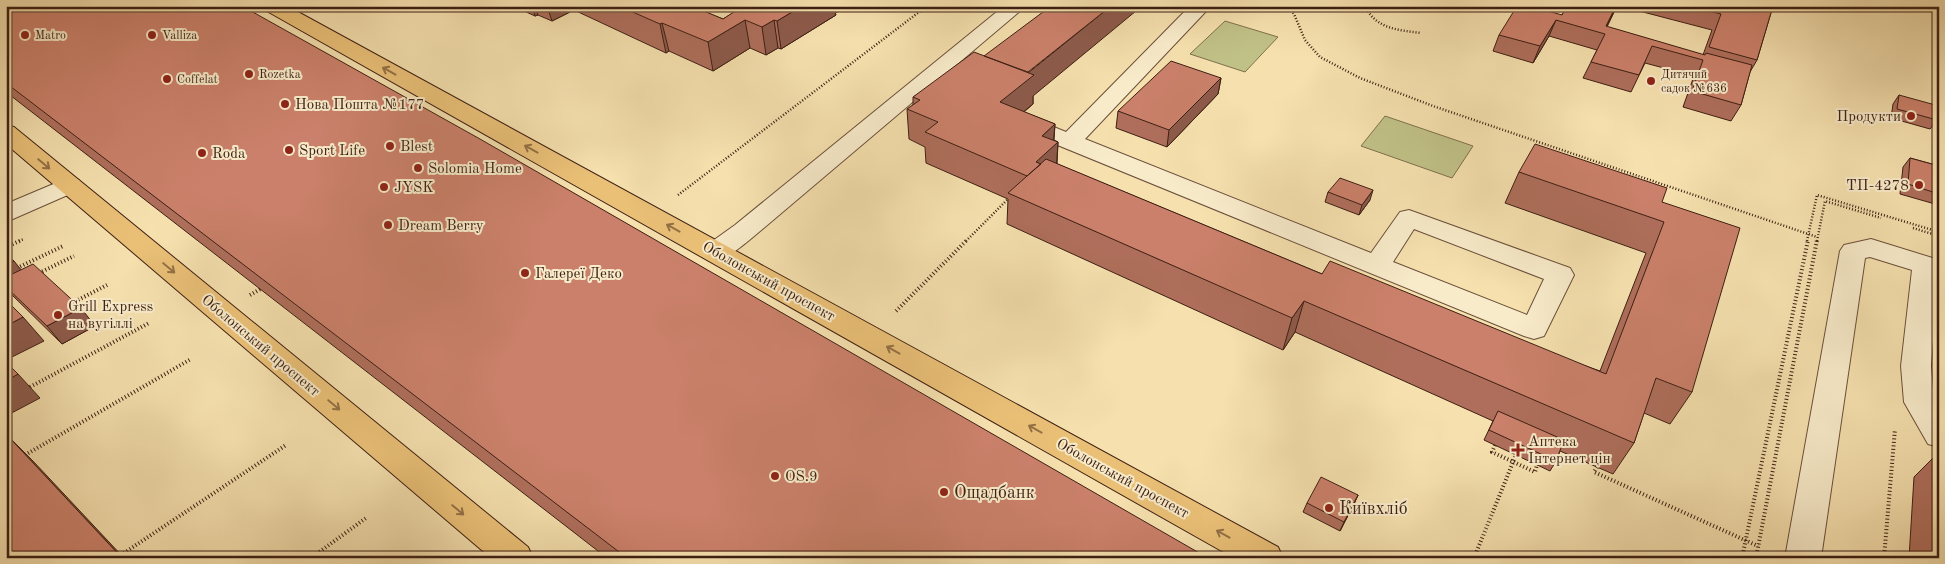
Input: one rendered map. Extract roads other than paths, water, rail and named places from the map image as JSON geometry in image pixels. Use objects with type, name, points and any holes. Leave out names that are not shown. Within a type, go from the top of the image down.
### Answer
[{"type":"main road","name":"Оболонський проспект","points":[[272,6],[1266,558]]},
{"type":"main road","name":"Оболонський проспект","points":[[6,132],[516,558]]},
{"type":"lane","points":[[716,251],[744,231],[1016,6]]},
{"type":"lane","points":[[1070,141],[1202,6]]},
{"type":"lane","points":[[925,81],[948,92]]},
{"type":"lane","points":[[1015,119],[1534,329],[1560,276],[1409,218],[1377,265]]},
{"type":"lane","points":[[6,214],[70,185]]},
{"type":"lane","points":[[1803,558],[1853,251],[1871,248],[1933,267],[1916,375],[1919,402],[1939,435]]},
{"type":"place","name":"Matro","points":[[25,35]]},
{"type":"place","name":"Valliza","points":[[152,35]]},
{"type":"place","name":"Rozetka","points":[[249,74]]},
{"type":"place","name":"Coffelat","points":[[167,79]]},
{"type":"place","name":"Дитячий садок №636","points":[[1651,81]]},
{"type":"place","name":"Нова Пошта №177","points":[[285,104]]},
{"type":"place","name":"Продукти","points":[[1911,116]]},
{"type":"place","name":"Blest","points":[[390,146]]},
{"type":"place","name":"Sport Life","points":[[289,150]]},
{"type":"place","name":"Roda","points":[[202,153]]},
{"type":"place","name":"Solomia Home","points":[[418,168]]},
{"type":"place","name":"ТП-4278","points":[[1919,185]]},
{"type":"place","name":"JYSK","points":[[384,187]]},
{"type":"place","name":"Dream Berry","points":[[388,225]]},
{"type":"place","name":"Галереї Деко","points":[[525,273]]},
{"type":"place","name":"Grill Express на вугіллі","points":[[58,315]]},
{"type":"place","name":"Аптека Інтернет цін","points":[[1518,450]]},
{"type":"place","name":"OS.9","points":[[775,476]]},
{"type":"place","name":"Ощадбанк","points":[[944,492]]},
{"type":"place","name":"Київхліб","points":[[1329,508]]}]
